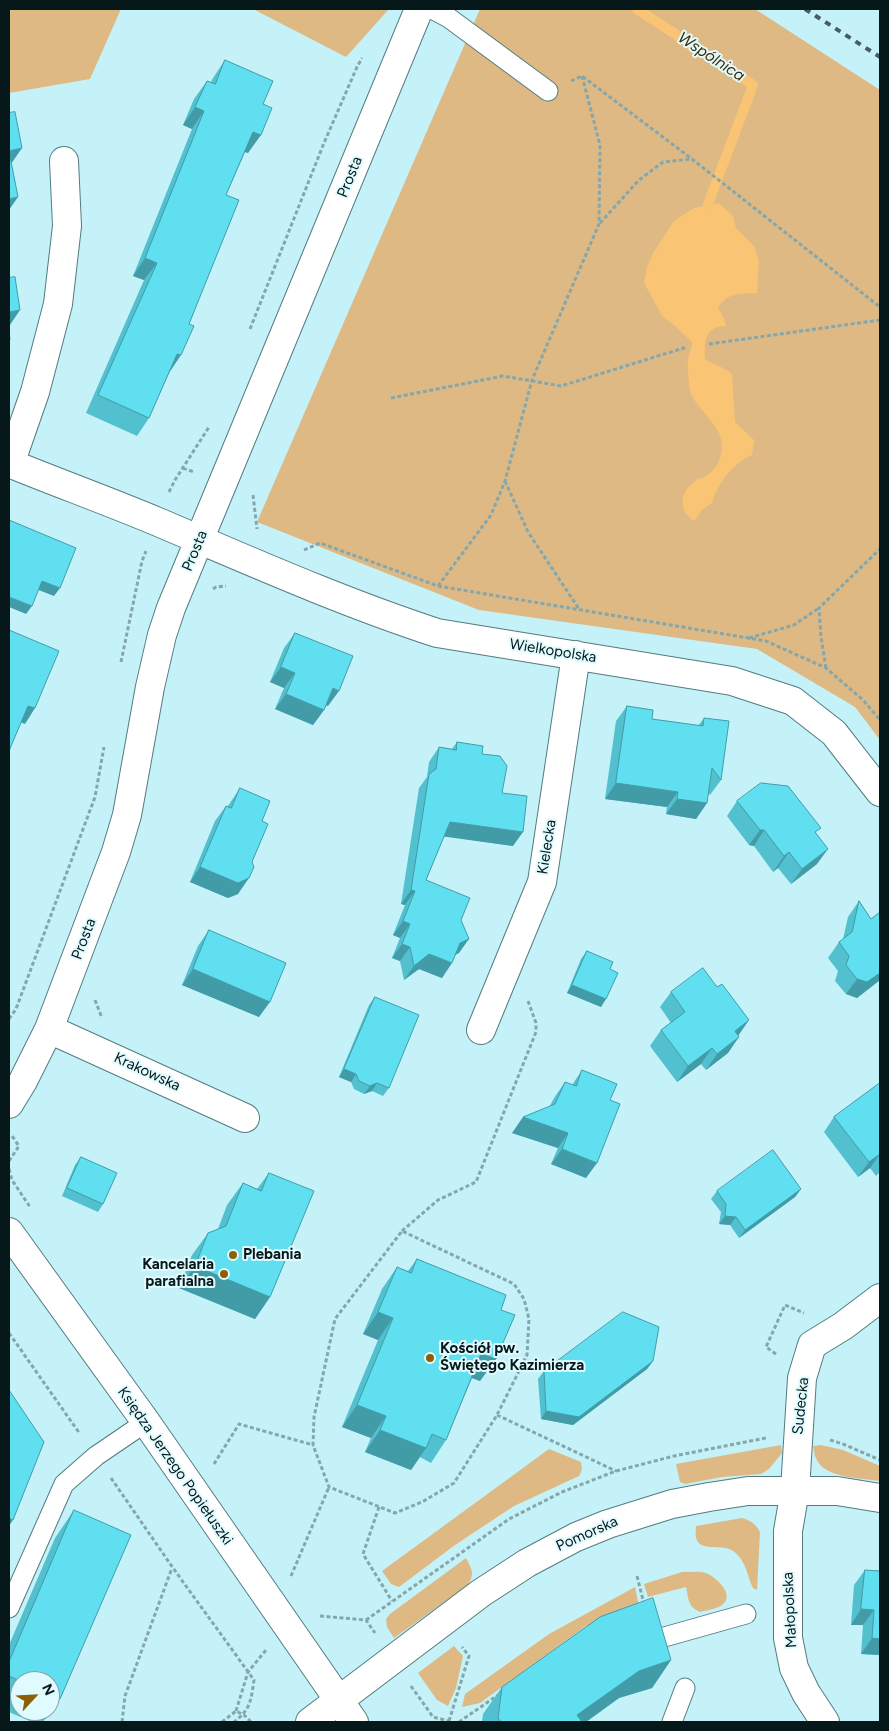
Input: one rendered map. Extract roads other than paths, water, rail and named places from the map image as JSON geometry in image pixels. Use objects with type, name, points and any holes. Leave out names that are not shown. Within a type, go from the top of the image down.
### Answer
[{"type":"street","name":"Prosta","points":[[9,1104],[23,1081],[49,1029],[116,852],[127,815],[150,688],[170,608],[200,541],[420,9]]},
{"type":"street","points":[[64,160],[67,226],[58,304],[35,392],[9,463],[158,522],[200,541]]},
{"type":"street","name":"Wielkopolska","points":[[200,541],[390,618],[437,633],[732,681],[793,701],[834,732],[880,792]]},
{"type":"street","name":"Kielecka","points":[[480,1030],[542,882],[576,655]]},
{"type":"street","name":"Krakowska","points":[[49,1029],[246,1118]]},
{"type":"street","name":"Księdza Jerzego Popiełuszki","points":[[9,1232],[146,1422],[346,1711]]},
{"type":"street","name":"Sudecka","points":[[794,1490],[802,1378],[812,1346],[843,1326],[880,1298]]},
{"type":"street","name":"Małopolska","points":[[794,1490],[788,1531],[788,1638],[794,1668],[806,1693],[826,1722]]},
{"type":"street","name":"Pomorska","points":[[310,1722],[346,1711],[481,1593],[527,1563],[576,1537],[638,1514],[681,1502],[748,1492],[837,1491],[880,1498]]},
{"type":"lane","points":[[432,9],[449,18],[548,91]]},
{"type":"lane","points":[[9,1608],[64,1484],[96,1456],[146,1422]]},
{"type":"lane","points":[[650,1641],[746,1614]]},
{"type":"lane","points":[[672,1722],[685,1688]]},
{"type":"waterway","name":"Wspólnica","points":[[637,9],[753,85],[708,204]]},
{"type":"railway","points":[[805,9],[880,57]]},
{"type":"place","name":"Plebania","points":[[233,1255]]},
{"type":"place","name":"Kancelaria parafialna","points":[[224,1274]]},
{"type":"place","name":"Kościół pw. Świętego Kazimierza","points":[[430,1358]]}]
